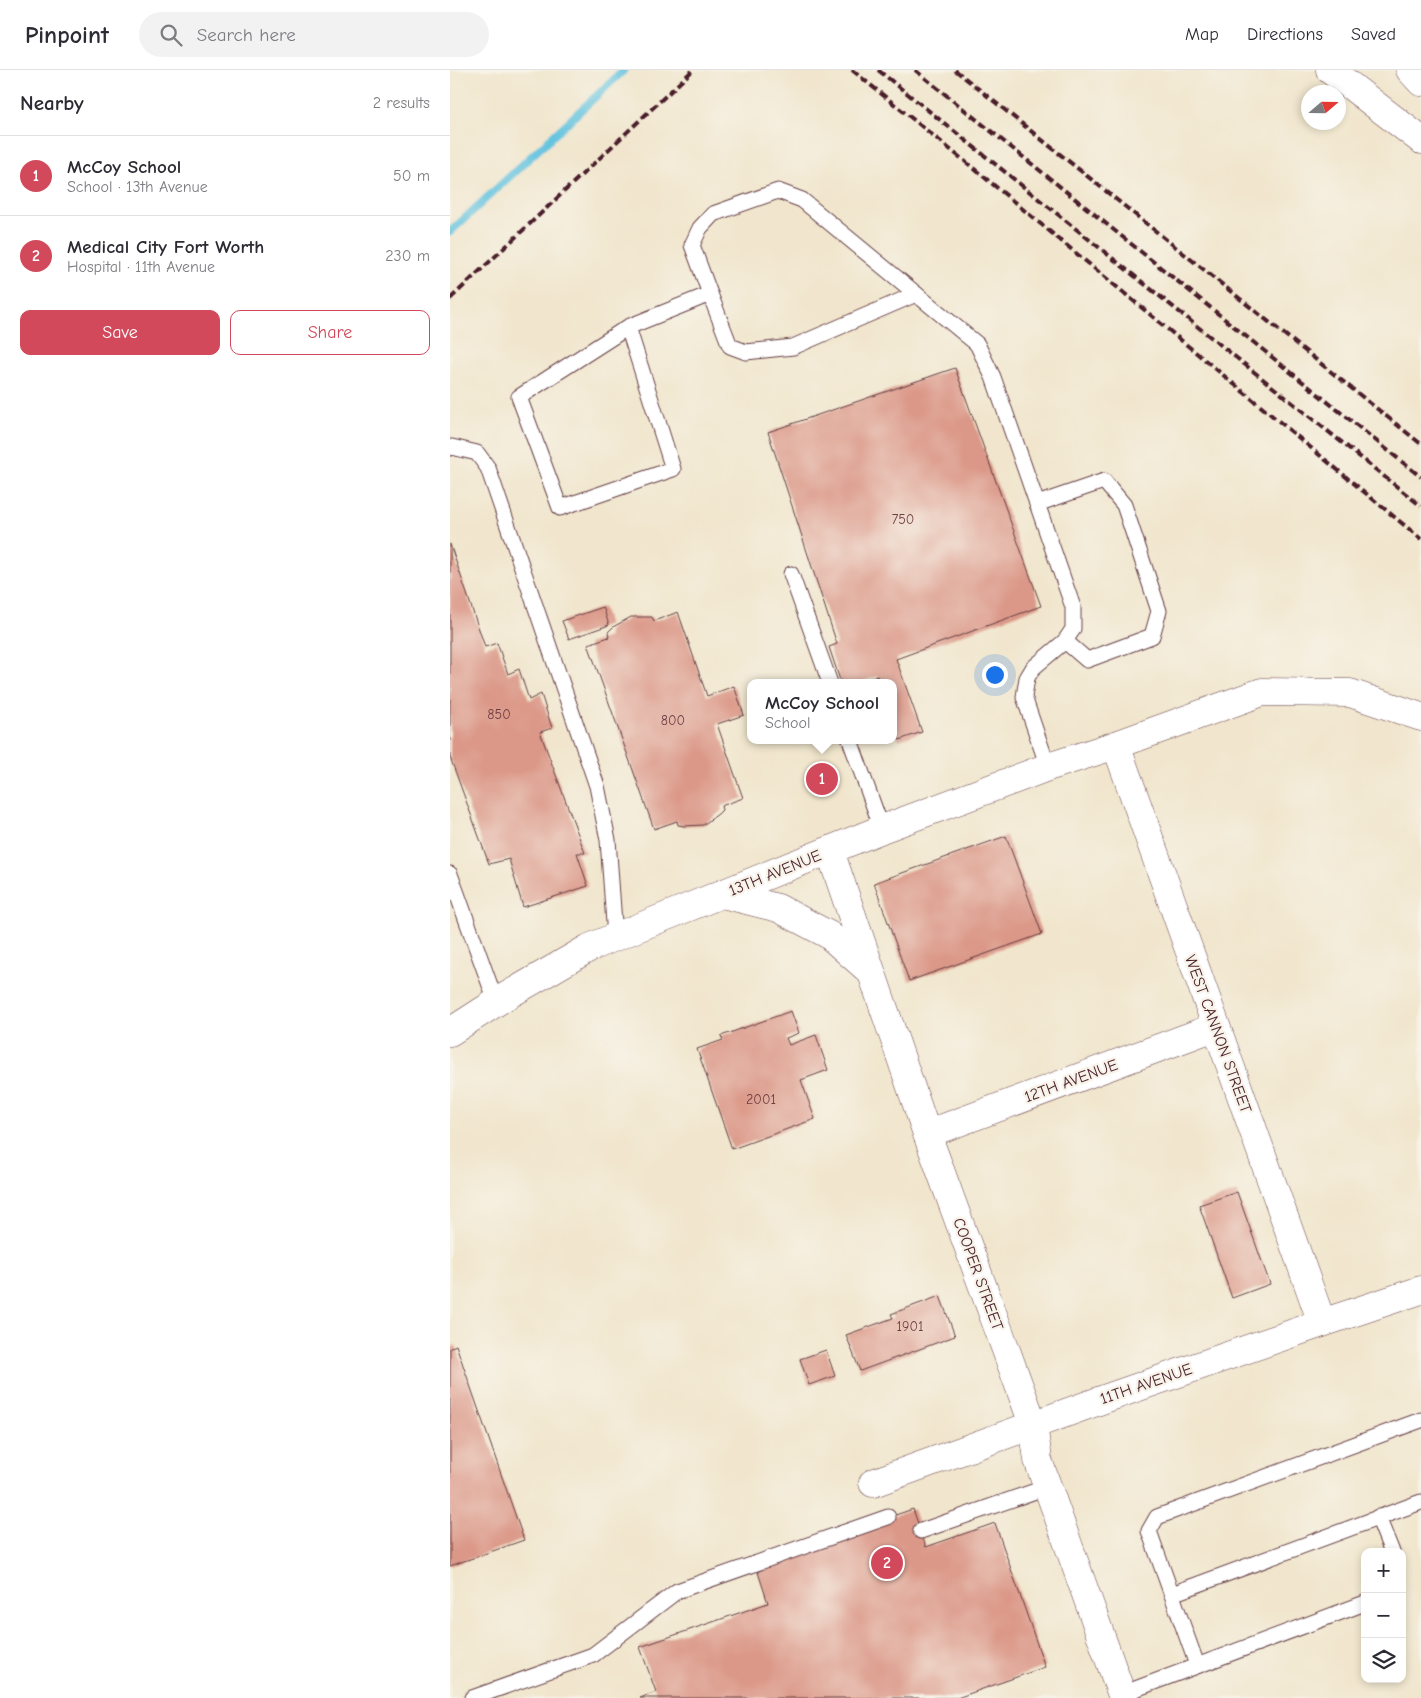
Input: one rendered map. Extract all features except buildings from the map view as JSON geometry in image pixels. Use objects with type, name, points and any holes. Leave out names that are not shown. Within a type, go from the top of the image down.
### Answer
[{"type":"main road","points":[[1330,70],[1421,140]]},
{"type":"main road","points":[[1410,70],[1421,82]]},
{"type":"main road","name":"13TH AVENUE","points":[[450,1032],[496,1002],[590,948],[615,936],[882,829],[1048,767],[1116,745],[1262,692],[1350,693],[1421,717]]},
{"type":"main road","name":"WEST CANNON STREET","points":[[1116,745],[1322,1323]]},
{"type":"main road","name":"COOPER STREET","points":[[830,851],[927,1134],[1033,1424],[1038,1460],[1119,1697]]},
{"type":"main road","points":[[722,894],[778,908],[829,935],[872,974]]},
{"type":"main road","name":"12TH AVENUE","points":[[927,1134],[1215,1027]]},
{"type":"main road","name":"11TH AVENUE","points":[[873,1483],[1033,1424],[1421,1290]]},
{"type":"lane","points":[[916,294],[794,346],[746,352],[730,346],[692,245],[700,228],[713,214],[778,191],[802,200],[977,344],[993,378],[1074,607],[1073,629],[1065,641],[1033,668],[1027,678],[1024,697],[1048,767]]},
{"type":"lane","points":[[628,327],[673,470],[560,508],[519,397],[628,327],[710,294]]},
{"type":"lane","points":[[450,448],[477,453],[488,468],[597,786],[608,840],[615,936]]},
{"type":"lane","points":[[1038,504],[1104,481],[1124,504],[1159,611],[1152,636],[1087,660],[1065,641]]},
{"type":"lane","points":[[791,574],[829,679]]},
{"type":"lane","points":[[851,744],[882,829]]},
{"type":"lane","points":[[450,874],[496,1002]]},
{"type":"lane","points":[[1197,1665],[1149,1532],[1157,1517],[1421,1420]]},
{"type":"lane","points":[[919,1526],[941,1524],[1047,1487]]},
{"type":"lane","points":[[1172,1594],[1421,1502]]},
{"type":"lane","points":[[472,1698],[593,1654],[677,1590],[888,1517]]},
{"type":"lane","points":[[1378,1517],[1390,1548]]},
{"type":"lane","points":[[1119,1697],[1197,1665],[1361,1604]]},
{"type":"waterway","points":[[450,232],[624,70]]},
{"type":"railway","points":[[450,299],[693,70]]},
{"type":"railway","points":[[852,70],[1421,539]]},
{"type":"railway","points":[[878,70],[1421,506]]},
{"type":"railway","points":[[915,70],[1421,477]]},
{"type":"railway","points":[[955,70],[1421,444]]},
{"type":"place","name":"McCoy School","points":[[822,779]]},
{"type":"place","name":"Medical City Fort Worth","points":[[887,1563]]}]
